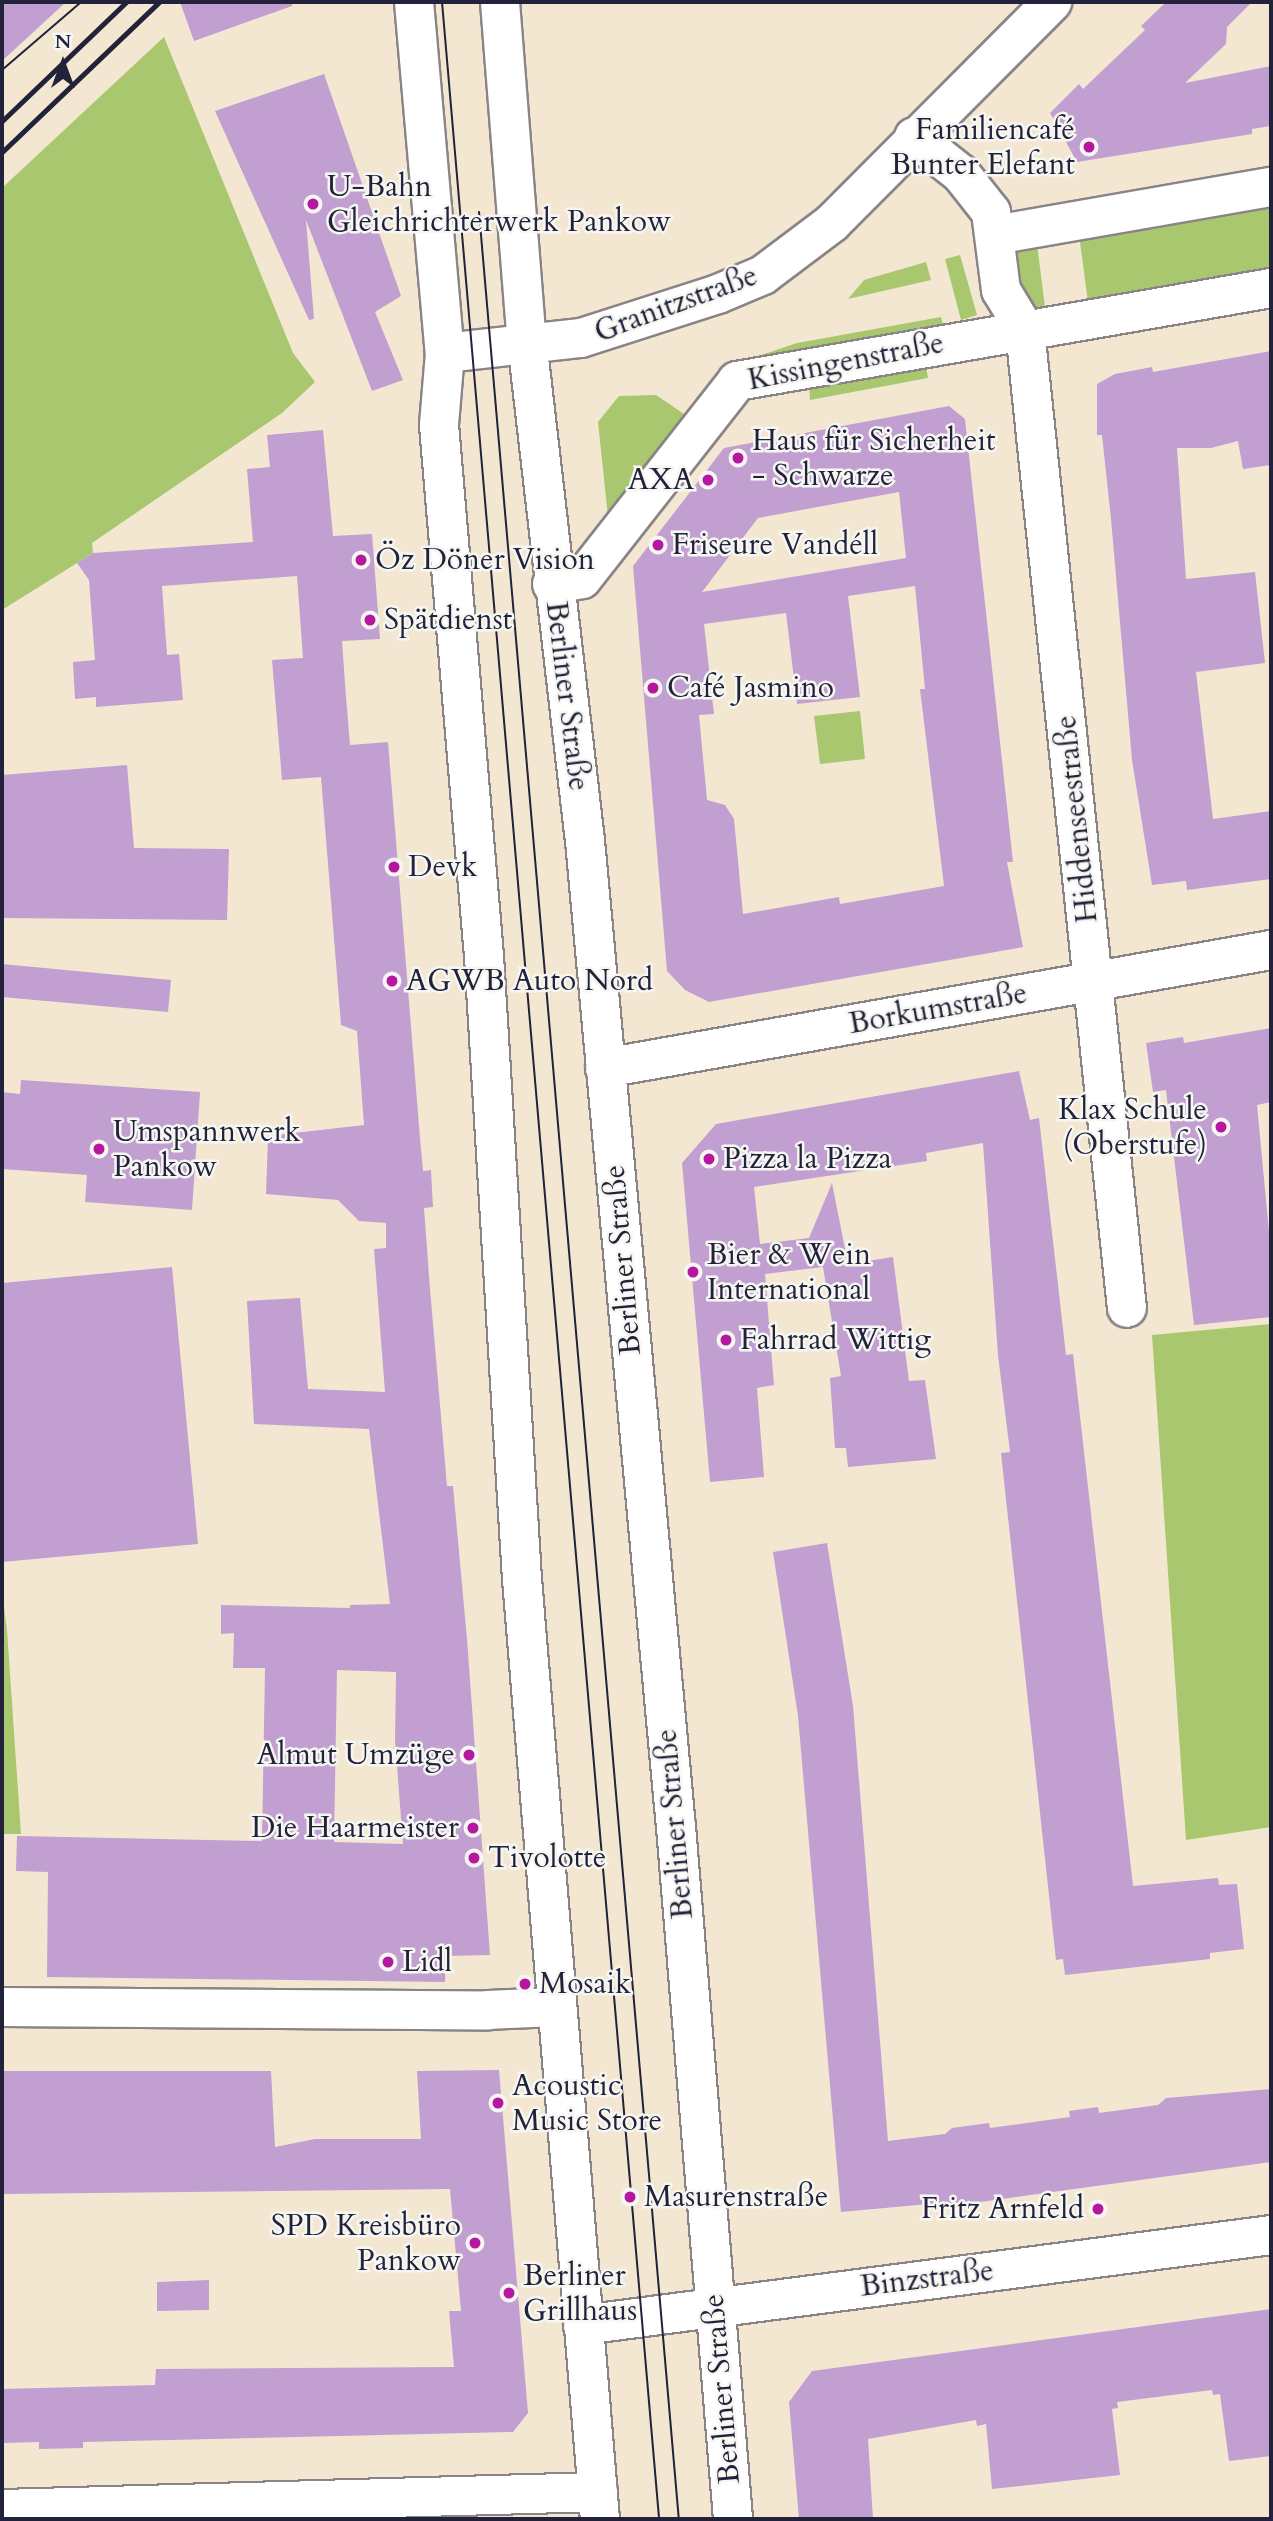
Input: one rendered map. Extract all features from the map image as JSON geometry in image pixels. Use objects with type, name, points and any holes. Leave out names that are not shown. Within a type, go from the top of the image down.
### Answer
[{"type":"main road","points":[[2,2510],[599,2506],[522,1579],[480,901],[439,425],[445,353],[414,2]]},
{"type":"main road","name":"Berliner Straße","points":[[500,2],[528,346],[552,584],[585,841],[676,1827],[733,2519]]},
{"type":"main road","name":"Granitzstraße","points":[[445,353],[528,346],[594,334],[718,295],[763,275],[832,223],[914,137],[1052,2]]},
{"type":"main road","points":[[914,137],[961,174],[983,199],[995,235],[1001,290],[1025,330]]},
{"type":"main road","points":[[995,235],[1271,187]]},
{"type":"main road","name":"Kissingenstraße","points":[[552,584],[582,579],[737,381],[1271,288]]},
{"type":"main road","name":"Hiddenseestraße","points":[[1025,330],[1127,1308]]},
{"type":"main road","name":"Borkumstraße","points":[[605,1068],[1271,950]]},
{"type":"main road","points":[[2,2007],[488,2010],[557,2007]]},
{"type":"main road","name":"Binzstraße","points":[[583,2325],[1271,2235]]},
{"type":"green space","points":[[164,37],[293,353],[315,382],[282,413],[92,543],[93,553],[2,610],[2,188]]},
{"type":"green space","points":[[1271,201],[1271,268],[1088,302],[1079,235]]},
{"type":"green space","points":[[1037,244],[1045,307],[1028,311],[1013,268],[1016,247]]},
{"type":"green space","points":[[960,255],[977,315],[961,320],[945,259]]},
{"type":"green space","points":[[926,262],[931,280],[848,299],[864,280]]},
{"type":"green space","points":[[941,317],[944,329],[740,362],[797,343]]},
{"type":"green space","points":[[925,361],[928,378],[810,400],[809,382]]},
{"type":"green space","points":[[656,395],[690,418],[609,526],[598,422],[619,396]]},
{"type":"green space","points":[[860,711],[865,759],[820,764],[814,716]]},
{"type":"green space","points":[[1271,1324],[1271,1827],[1186,1840],[1152,1335]]},
{"type":"green space","points":[[2,1591],[7,1630],[21,1834],[2,1834]]},
{"type":"building","points":[[2,2],[66,2],[2,61]]},
{"type":"building","points":[[180,2],[292,2],[292,6],[194,41]]},
{"type":"building","points":[[1166,2],[1252,2],[1227,27],[1226,44],[1185,83],[1271,66],[1271,126],[1252,129],[1252,134],[1077,162],[1050,113],[1079,84],[1083,89],[1145,30],[1141,26]]},
{"type":"building","name":"U-Bahn Gleichrichterwerk Pankow","points":[[324,74],[401,296],[375,312],[403,380],[372,391],[306,220],[314,319],[309,320],[215,111]]},
{"type":"building","points":[[1271,351],[1271,465],[1243,469],[1238,441],[1211,448],[1177,448],[1186,579],[1255,572],[1265,663],[1196,672],[1213,819],[1271,811],[1271,879],[1187,890],[1186,881],[1152,885],[1132,760],[1102,435],[1097,435],[1097,384],[1115,374],[1152,367],[1153,372]]},
{"type":"building","points":[[949,406],[965,419],[1013,862],[1007,862],[1023,947],[709,1002],[685,990],[667,971],[633,566],[724,448]],"holes":[[[899,492],[906,558],[702,592],[758,518]],[[915,586],[925,689],[920,689],[944,886],[840,904],[839,897],[743,914],[734,819],[725,805],[707,800],[699,715],[714,714],[704,624],[786,613],[797,704],[860,697],[848,596]]]},
{"type":"building","points":[[323,430],[333,536],[372,534],[380,639],[342,641],[346,697],[350,745],[388,742],[423,1171],[431,1170],[433,1207],[424,1208],[430,1289],[447,1486],[453,1486],[467,1639],[490,1955],[446,1956],[445,1982],[47,1977],[48,1872],[16,1871],[17,1836],[262,1841],[265,1668],[233,1668],[234,1633],[221,1634],[221,1605],[350,1608],[350,1605],[390,1604],[369,1429],[254,1424],[247,1301],[300,1298],[308,1389],[385,1392],[374,1249],[386,1248],[386,1223],[359,1221],[338,1200],[266,1194],[268,1136],[364,1125],[357,1031],[341,1025],[321,777],[282,780],[272,660],[303,658],[297,576],[162,586],[167,655],[179,654],[183,700],[96,707],[96,697],[75,699],[73,662],[95,660],[89,580],[77,563],[93,553],[253,542],[247,469],[270,467],[267,435]],"holes":[[[337,1670],[396,1672],[395,1740],[403,1844],[334,1842]]]},
{"type":"building","points":[[127,765],[134,848],[229,849],[227,920],[2,918],[2,775]]},
{"type":"building","points":[[2,964],[171,980],[168,1012],[2,997]]},
{"type":"building","points":[[1271,1028],[1271,1102],[1257,1105],[1271,1253],[1271,1317],[1194,1325],[1166,1090],[1153,1092],[1146,1043],[1183,1037],[1184,1043]]},
{"type":"building","points":[[1019,1071],[1030,1120],[1039,1118],[1066,1355],[1073,1354],[1133,1886],[1218,1878],[1219,1885],[1237,1884],[1244,1949],[1210,1953],[1210,1959],[1065,1975],[1063,1959],[1056,1960],[1001,1453],[1010,1452],[998,1355],[983,1143],[926,1153],[927,1161],[754,1187],[760,1244],[809,1238],[832,1183],[848,1264],[893,1257],[909,1381],[925,1380],[936,1459],[848,1467],[846,1448],[835,1448],[830,1378],[841,1376],[823,1267],[765,1274],[774,1385],[757,1388],[764,1477],[710,1482],[682,1163],[716,1124]]},
{"type":"building","name":"Umspannwerk Pankow","points":[[21,1080],[200,1092],[192,1210],[85,1202],[87,1175],[2,1169],[2,1092],[20,1094]]},
{"type":"building","points":[[172,1267],[198,1544],[2,1562],[2,1283]]},
{"type":"building","points":[[827,1543],[853,1706],[888,2141],[945,2134],[952,2128],[989,2123],[990,2128],[1070,2117],[1069,2111],[1098,2107],[1099,2113],[1158,2105],[1166,2098],[1271,2089],[1271,2162],[929,2209],[928,2204],[841,2212],[798,1716],[773,1552]]},
{"type":"building","points":[[499,2070],[528,2413],[513,2432],[83,2442],[83,2448],[39,2449],[39,2442],[2,2443],[2,2389],[155,2385],[156,2369],[454,2367],[449,2311],[461,2311],[450,2189],[2,2194],[2,2071],[271,2071],[275,2147],[315,2139],[421,2139],[417,2071]]},
{"type":"building","points":[[209,2280],[209,2310],[157,2311],[157,2282]]},
{"type":"building","points":[[1271,2309],[1271,2456],[1229,2461],[1220,2394],[1213,2395],[1212,2390],[1117,2402],[1118,2408],[1112,2409],[1120,2475],[992,2489],[986,2424],[977,2426],[976,2420],[868,2439],[873,2519],[799,2519],[789,2402],[812,2371]]},
{"type":"tram line","points":[[2,70],[81,2]]},
{"type":"tram line","points":[[442,2],[659,2519]]},
{"type":"tram line","points":[[479,212],[679,2519]]},
{"type":"railway","points":[[2,121],[126,2]]},
{"type":"railway","points":[[2,152],[159,2]]},
{"type":"place","name":"Familiencafé Bunter Elefant","points":[[1089,147]]},
{"type":"place","name":"U-Bahn Gleichrichterwerk Pankow","points":[[313,204]]},
{"type":"place","name":"Haus für Sicherheit - Schwarze","points":[[738,458]]},
{"type":"place","name":"AXA","points":[[708,480]]},
{"type":"place","name":"Friseure Vandéll","points":[[658,545]]},
{"type":"place","name":"Öz Döner Vision","points":[[361,560]]},
{"type":"place","name":"Spätdienst","points":[[370,620]]},
{"type":"place","name":"Café Jasmino","points":[[653,688]]},
{"type":"place","name":"Devk","points":[[394,867]]},
{"type":"place","name":"AGWB Auto Nord","points":[[392,981]]},
{"type":"place","name":"Klax Schule (Oberstufe)","points":[[1221,1127]]},
{"type":"place","name":"Umspannwerk Pankow","points":[[99,1149]]},
{"type":"place","name":"Pizza la Pizza","points":[[709,1159]]},
{"type":"place","name":"Bier & Wein International","points":[[693,1272]]},
{"type":"place","name":"Fahrrad Wittig","points":[[726,1340]]},
{"type":"place","name":"Almut Umzüge","points":[[469,1755]]},
{"type":"place","name":"Die Haarmeister","points":[[473,1828]]},
{"type":"place","name":"Tivolotte","points":[[474,1858]]},
{"type":"place","name":"Lidl","points":[[388,1962]]},
{"type":"place","name":"Mosaik","points":[[525,1984]]},
{"type":"place","name":"Acoustic Music Store","points":[[498,2103]]},
{"type":"place","name":"Masurenstraße","points":[[630,2197]]},
{"type":"place","name":"Fritz Arnfeld","points":[[1098,2209]]},
{"type":"place","name":"SPD Kreisbüro Pankow","points":[[475,2243]]},
{"type":"place","name":"Berliner Grillhaus","points":[[509,2293]]}]
